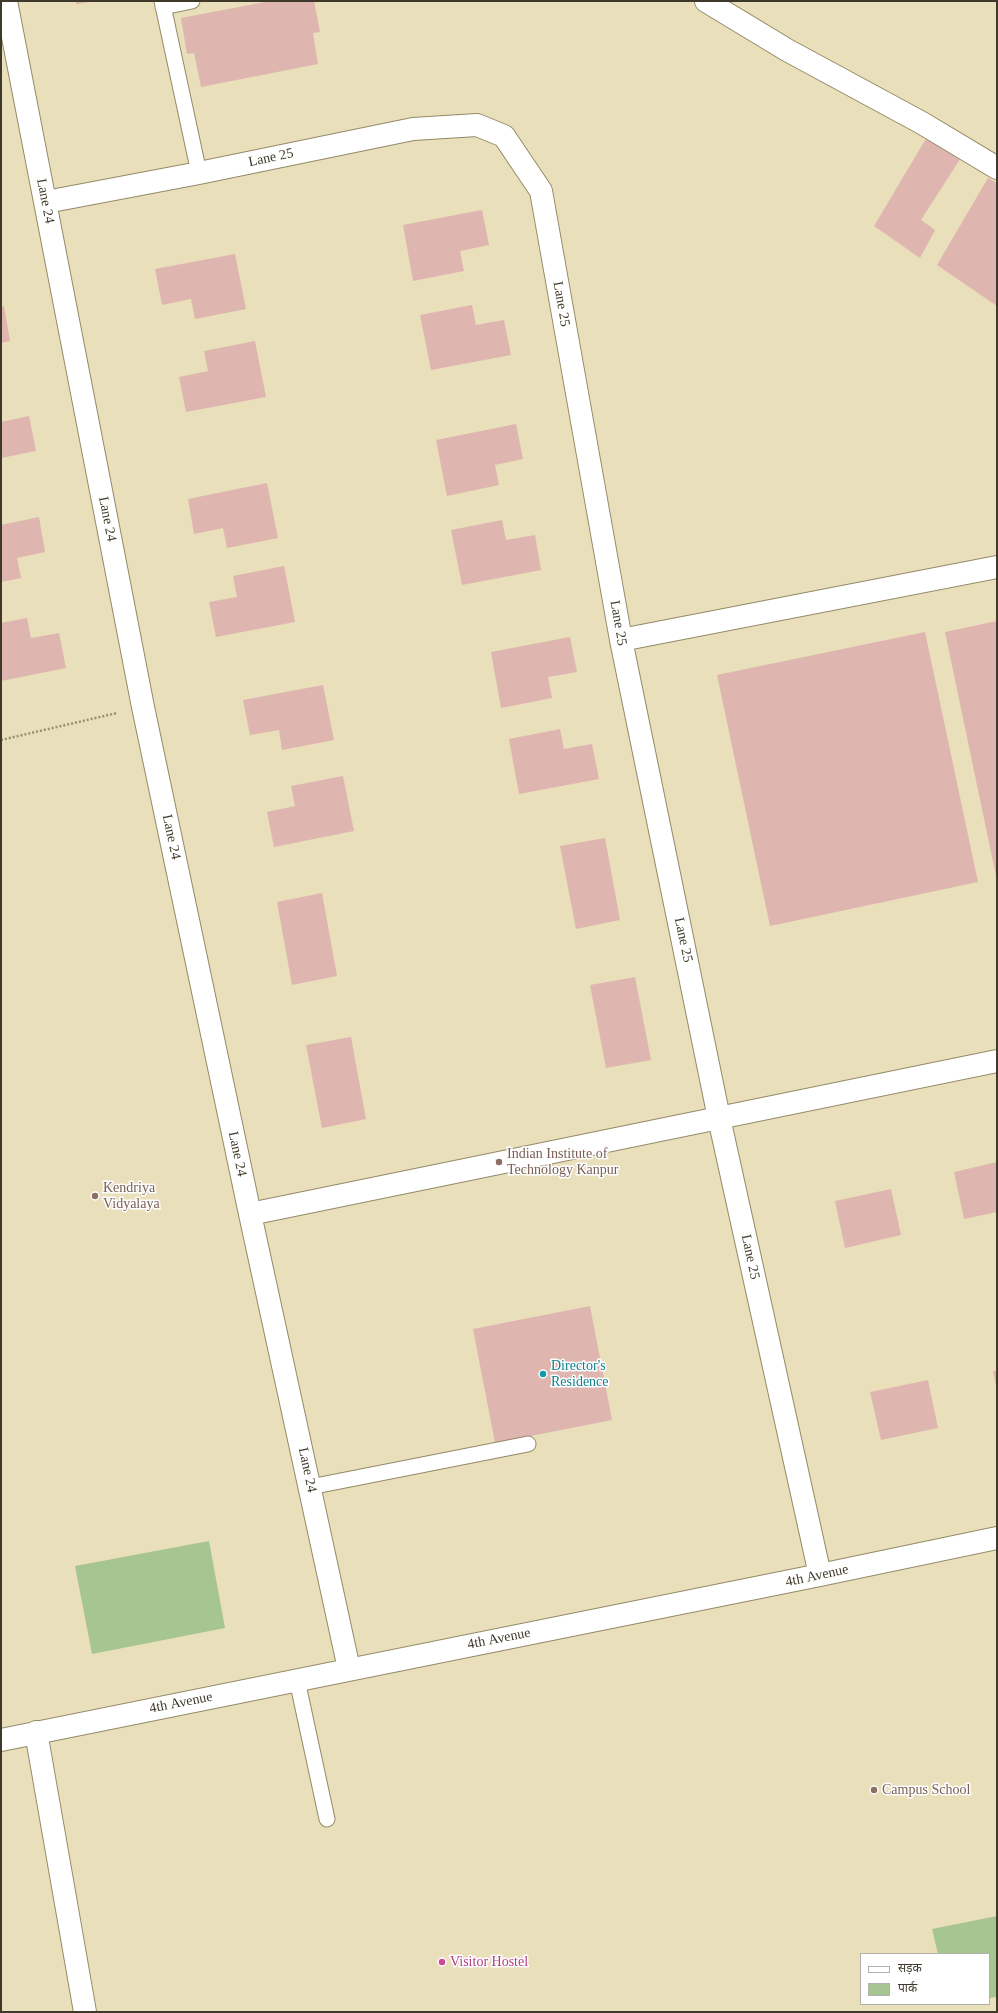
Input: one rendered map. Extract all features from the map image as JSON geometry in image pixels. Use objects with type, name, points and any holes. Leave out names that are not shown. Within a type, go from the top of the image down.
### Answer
[{"type":"street","name":"Lane 24","points":[[6,1],[143,707],[250,1214],[349,1669]]},
{"type":"street","points":[[706,1],[787,50],[922,124],[997,168]]},
{"type":"street","name":"Lane 25","points":[[46,202],[199,173],[413,129],[477,125],[504,136],[541,190],[621,640],[720,1118],[820,1575]]},
{"type":"street","points":[[621,640],[997,567]]},
{"type":"street","points":[[250,1214],[997,1061]]},
{"type":"street","name":"4th Avenue","points":[[1,1740],[997,1538]]},
{"type":"street","points":[[36,1732],[85,2012]]},
{"type":"lane","points":[[192,1],[162,4],[199,173]]},
{"type":"lane","points":[[310,1487],[528,1444]]},
{"type":"lane","points":[[297,1680],[327,1819]]},
{"type":"path","points":[[1,740],[143,707]]},
{"type":"green space","points":[[209,1541],[225,1628],[92,1654],[75,1566]]},
{"type":"green space","points":[[997,1916],[997,1997],[990,1998],[990,1953],[938,1953],[932,1929]]},
{"type":"building","points":[[76,1],[89,1],[89,2],[76,4]]},
{"type":"building","points":[[270,1],[314,1],[320,32],[313,33],[318,64],[201,87],[194,53],[187,54],[181,18]]},
{"type":"building","points":[[927,137],[962,156],[921,220],[935,230],[920,258],[874,226]]},
{"type":"building","points":[[988,178],[997,183],[997,306],[937,265]]},
{"type":"building","points":[[482,210],[489,245],[460,251],[464,271],[413,281],[403,225]]},
{"type":"building","points":[[235,254],[246,309],[195,319],[191,299],[162,305],[155,269]]},
{"type":"building","points":[[472,305],[476,325],[504,320],[511,355],[431,370],[420,315]]},
{"type":"building","points":[[4,306],[10,341],[1,343],[1,307]]},
{"type":"building","points":[[255,341],[266,397],[186,412],[179,377],[208,371],[204,351]]},
{"type":"building","points":[[29,416],[36,451],[1,458],[1,422]]},
{"type":"building","points":[[516,424],[523,459],[495,465],[499,485],[447,496],[436,440]]},
{"type":"building","points":[[267,483],[278,538],[227,548],[223,528],[194,534],[188,499]]},
{"type":"building","points":[[39,517],[45,552],[17,558],[21,578],[1,582],[1,525]]},
{"type":"building","points":[[502,520],[506,540],[535,535],[541,570],[462,585],[451,530]]},
{"type":"building","points":[[284,566],[295,622],[216,637],[209,602],[237,597],[233,576]]},
{"type":"building","points":[[27,618],[31,638],[59,633],[66,668],[1,681],[1,623]]},
{"type":"building","points":[[997,621],[997,876],[996,876],[945,632]]},
{"type":"building","points":[[925,632],[978,882],[770,926],[717,675]]},
{"type":"building","points":[[570,637],[577,672],[548,677],[552,698],[501,708],[491,652]]},
{"type":"building","points":[[323,685],[334,740],[282,750],[279,730],[250,735],[243,700]]},
{"type":"building","points":[[560,729],[564,749],[592,744],[599,779],[519,794],[509,739]]},
{"type":"building","points":[[343,776],[354,831],[274,847],[267,812],[295,806],[291,786]]},
{"type":"building","points":[[605,838],[620,920],[576,929],[560,846]]},
{"type":"building","points":[[322,893],[337,976],[292,985],[277,902]]},
{"type":"building","points":[[635,977],[651,1060],[606,1068],[590,985]]},
{"type":"building","points":[[351,1037],[366,1119],[322,1128],[306,1045]]},
{"type":"building","points":[[997,1162],[997,1212],[964,1219],[954,1172]]},
{"type":"building","points":[[891,1189],[901,1235],[845,1248],[835,1201]]},
{"type":"building","name":"Director's Residence","points":[[590,1306],[612,1420],[495,1443],[473,1329]]},
{"type":"building","points":[[993,1371],[997,1371],[997,1386],[996,1386]]},
{"type":"building","points":[[928,1380],[938,1428],[881,1440],[870,1392]]},
{"type":"place","name":"Indian Institute of Technology Kanpur","points":[[499,1162]]},
{"type":"place","name":"Kendriya Vidyalaya","points":[[95,1196]]},
{"type":"place","name":"Director's Residence","points":[[543,1374]]},
{"type":"place","name":"Campus School","points":[[874,1790]]},
{"type":"place","name":"Visitor Hostel","points":[[442,1962]]}]
